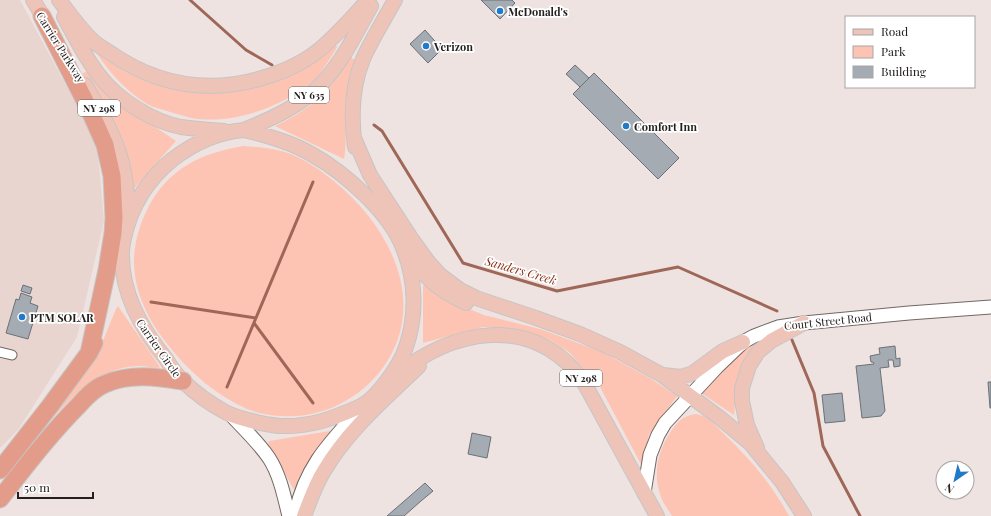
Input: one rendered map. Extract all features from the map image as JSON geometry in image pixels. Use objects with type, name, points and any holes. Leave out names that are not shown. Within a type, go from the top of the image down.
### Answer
[{"type":"highway","points":[[42,16],[90,111],[105,145],[112,176],[114,218],[113,233],[107,270],[89,353]]},
{"type":"highway","points":[[0,470],[89,353],[102,330],[122,251]]},
{"type":"highway","points":[[0,499],[68,415],[98,387],[133,376],[151,376],[183,381]]},
{"type":"main road","name":"Carrier Parkway","points":[[33,0],[80,75],[115,138],[124,171],[127,207],[126,229]]},
{"type":"main road","name":"Carrier Parkway","points":[[55,0],[91,63],[103,80],[124,99],[153,118],[179,126],[228,131]]},
{"type":"main road","points":[[59,0],[94,42],[122,62],[145,73],[168,81],[190,85],[221,86],[244,83],[278,73],[296,65],[319,50],[368,0]]},
{"type":"main road","name":"NY 635","points":[[244,130],[286,111],[312,93],[324,82],[336,66],[374,0]]},
{"type":"main road","points":[[380,210],[358,167],[354,138],[354,96],[359,73],[371,43],[395,0]]},
{"type":"main road","name":"Carrier Circle","points":[[244,130],[271,137],[312,154],[333,167],[352,183],[380,210],[403,248],[414,287],[414,304],[410,334],[402,358],[383,385],[364,405],[314,424],[279,426],[259,422],[230,414],[210,403],[183,381],[156,348],[140,324],[133,309],[125,284],[122,251],[126,229],[141,193],[149,182],[164,166],[184,151],[210,137],[228,131],[244,130]]},
{"type":"main road","points":[[354,138],[370,174],[413,241],[440,275],[460,290],[476,298],[580,334]]},
{"type":"main road","name":"NY 298","points":[[403,248],[420,272],[432,283],[455,298],[487,312],[580,334],[620,352],[662,375],[720,418],[750,443],[782,482],[804,516]]},
{"type":"main road","points":[[760,455],[747,425],[742,400],[742,388],[749,366],[758,352],[771,341],[804,323]]},
{"type":"main road","name":"NY 298","points":[[383,385],[409,364],[439,348],[455,342],[493,334],[518,337],[545,347],[563,359],[582,379],[657,516]]},
{"type":"main road","points":[[662,375],[681,377],[693,373],[723,351],[743,342]]},
{"type":"main road","points":[[304,516],[315,487],[324,470],[348,436],[439,348]]},
{"type":"street","name":"Court Street Road","points":[[644,493],[650,455],[658,435],[665,424],[718,366],[743,342],[754,336],[778,327],[804,323],[991,307]]},
{"type":"street","points":[[0,352],[12,356]]},
{"type":"street","points":[[295,516],[298,499],[317,460],[328,443],[364,405]]},
{"type":"street","points":[[230,414],[270,459],[281,485],[289,516]]},
{"type":"shaded area","points":[[0,0],[20,0],[97,143],[104,221],[77,337],[18,430],[0,448]]},
{"type":"green space","points":[[337,46],[336,49],[325,67],[311,83],[299,92],[270,107],[238,117],[206,120],[191,118],[147,104],[118,81],[96,52],[132,75],[163,86],[189,91],[215,92],[240,90],[265,84],[290,75],[313,62]]},
{"type":"green space","points":[[350,57],[357,61],[346,99],[346,142],[344,159],[275,126],[298,114],[328,89]]},
{"type":"green space","points":[[89,69],[137,115],[176,141],[131,192],[115,129],[82,74]]},
{"type":"green space","points":[[243,146],[259,147],[285,152],[312,165],[324,173],[355,200],[372,221],[387,244],[397,268],[403,293],[403,319],[396,344],[382,369],[372,380],[349,399],[337,406],[323,411],[295,416],[272,415],[247,409],[225,397],[204,382],[177,356],[155,327],[139,294],[134,270],[134,258],[138,232],[149,206],[157,193],[166,182],[188,164],[214,153]]},
{"type":"green space","points":[[427,284],[464,307],[484,315],[540,329],[600,351],[650,378],[677,396],[649,435],[643,468],[600,387],[570,353],[550,340],[525,331],[483,327],[423,343],[423,286]]},
{"type":"green space","points":[[118,306],[160,367],[140,366],[122,368],[91,382],[65,406],[30,445],[97,355]]},
{"type":"green space","points":[[771,334],[737,387],[734,415],[701,393],[734,357],[760,339]]},
{"type":"green space","points":[[696,414],[711,421],[733,442],[768,482],[789,516],[672,516],[660,494],[657,478],[658,462],[662,447],[675,425],[684,418]]},
{"type":"green space","points":[[330,431],[331,435],[295,490],[268,444],[269,441]]},
{"type":"building","name":"McDonald's","points":[[481,0],[512,0],[515,3],[500,19]]},
{"type":"building","name":"Verizon","points":[[425,30],[442,49],[428,63],[410,44]]},
{"type":"building","points":[[575,65],[589,78],[580,87],[566,74]]},
{"type":"building","name":"Comfort Inn","points":[[594,73],[679,158],[658,179],[573,94]]},
{"type":"building","points":[[23,285],[32,288],[30,294],[21,291]]},
{"type":"building","points":[[21,293],[32,297],[30,303],[38,306],[28,339],[6,333],[16,299],[19,300]]},
{"type":"building","points":[[895,346],[896,359],[900,358],[900,366],[894,367],[893,360],[888,360],[889,367],[880,368],[885,411],[881,416],[862,418],[856,366],[874,364],[871,362],[870,356],[880,354],[879,348]]},
{"type":"building","points":[[988,382],[991,382],[991,408],[990,408]]},
{"type":"building","points":[[842,393],[845,421],[825,423],[822,395]]},
{"type":"building","points":[[472,433],[491,437],[487,458],[468,454]]},
{"type":"building","points":[[425,483],[433,491],[404,516],[387,516]]},
{"type":"waterway","name":"Sanders Creek","points":[[190,0],[246,50],[272,65]]},
{"type":"waterway","name":"Sanders Creek","points":[[374,125],[382,131],[463,263],[557,291],[678,267],[777,311]]},
{"type":"waterway","points":[[227,387],[313,182]]},
{"type":"waterway","points":[[151,302],[256,318]]},
{"type":"waterway","points":[[254,323],[313,403]]},
{"type":"waterway","name":"Sanders Creek","points":[[792,340],[814,393],[823,446],[860,516]]},
{"type":"place","name":"McDonald's","points":[[500,11]]},
{"type":"place","name":"Verizon","points":[[426,46]]},
{"type":"place","name":"Comfort Inn","points":[[626,126]]},
{"type":"place","name":"PTM SOLAR","points":[[22,317]]}]
